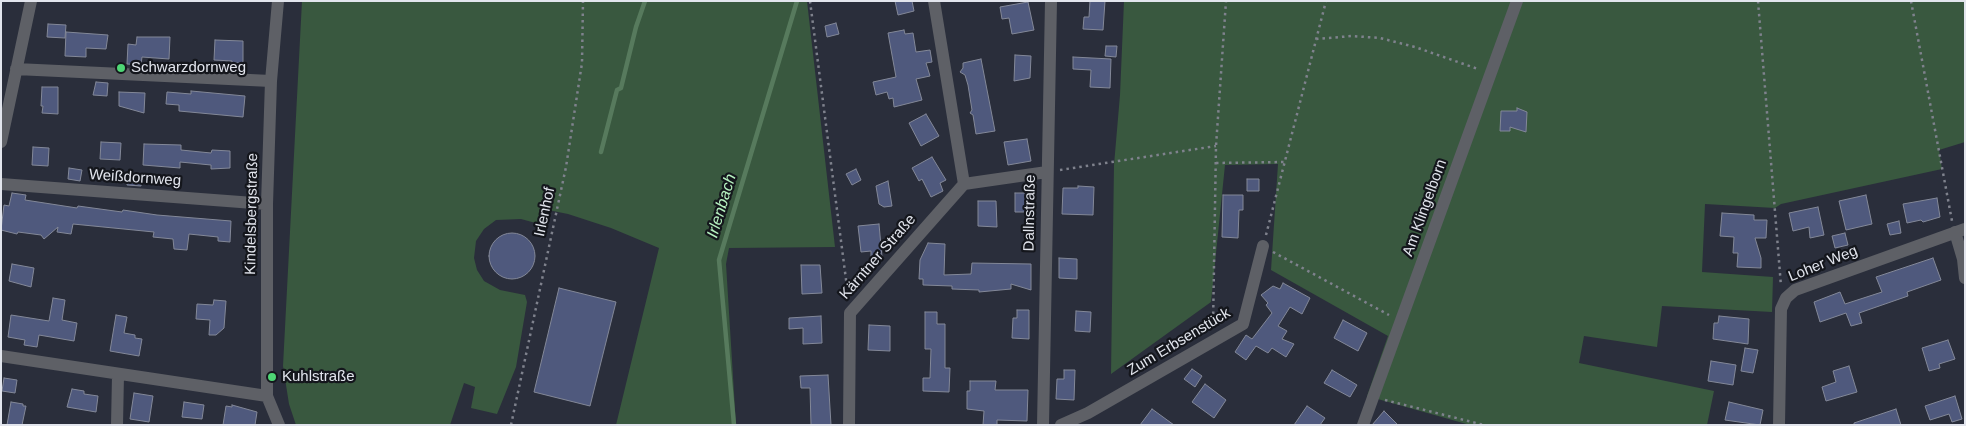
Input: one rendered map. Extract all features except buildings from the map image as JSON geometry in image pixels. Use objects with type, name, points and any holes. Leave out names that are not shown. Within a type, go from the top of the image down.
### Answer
[{"type":"street","points":[[1,142],[31,1]]},
{"type":"street","name":"Kindelsbergstraße","points":[[278,1],[271,80],[267,204],[267,396],[279,425]]},
{"type":"street","points":[[934,1],[964,184],[1047,172]]},
{"type":"street","name":"Dallnstraße","points":[[1044,425],[1051,1]]},
{"type":"street","name":"Am Klingelborn","points":[[1363,425],[1517,1]]},
{"type":"street","points":[[16,69],[271,80]]},
{"type":"street","name":"Weißdornweg","points":[[1,184],[267,204]]},
{"type":"street","name":"Kärntner Straße","points":[[849,425],[850,314],[964,184]]},
{"type":"street","points":[[1960,230],[1965,278]]},
{"type":"street","name":"Loher Weg","points":[[1778,425],[1781,309],[1786,298],[1795,290],[1960,230]]},
{"type":"street","name":"Zum Erbsenstück","points":[[1061,425],[1088,414],[1243,324],[1263,246]]},
{"type":"street","points":[[1,356],[267,396]]},
{"type":"street","points":[[117,425],[118,375]]},
{"type":"path","name":"Irlenhof","points":[[511,425],[566,167],[582,63],[583,1]]},
{"type":"path","points":[[810,1],[850,314]]},
{"type":"path","points":[[1213,342],[1216,146],[1226,1]]},
{"type":"path","points":[[1326,1],[1263,246],[1401,321]]},
{"type":"path","points":[[1758,1],[1781,285],[1786,298]]},
{"type":"path","points":[[1911,1],[1960,230]]},
{"type":"path","points":[[1316,39],[1352,36],[1380,38],[1415,47],[1491,74]]},
{"type":"path","points":[[1047,172],[1216,146]]},
{"type":"path","points":[[1216,163],[1285,162]]},
{"type":"path","points":[[1374,397],[1484,425]]},
{"type":"green space","points":[[302,1],[807,1],[835,247],[729,248],[726,264],[736,425],[616,425],[659,248],[611,228],[568,214],[548,210],[543,225],[521,219],[496,220],[484,229],[476,241],[474,258],[477,270],[484,281],[500,290],[525,295],[527,302],[516,367],[497,414],[471,408],[475,387],[464,383],[450,425],[296,425],[289,404],[283,366]]},
{"type":"green space","points":[[1124,1],[1965,1],[1965,142],[1939,150],[1942,169],[1781,204],[1775,208],[1705,204],[1702,272],[1773,277],[1772,312],[1662,306],[1657,347],[1584,336],[1579,363],[1714,391],[1707,425],[1470,425],[1367,396],[1388,336],[1271,270],[1278,164],[1225,165],[1211,302],[1111,374],[1114,165],[1120,95]]},
{"type":"waterway","points":[[601,152],[617,90],[621,88],[636,27],[645,1]]},
{"type":"waterway","name":"Irlenbach","points":[[734,425],[719,260],[797,1]]},
{"type":"place","name":"Schwarzdornweg","points":[[121,68]]},
{"type":"place","name":"Kuhlstraße","points":[[272,377]]}]
